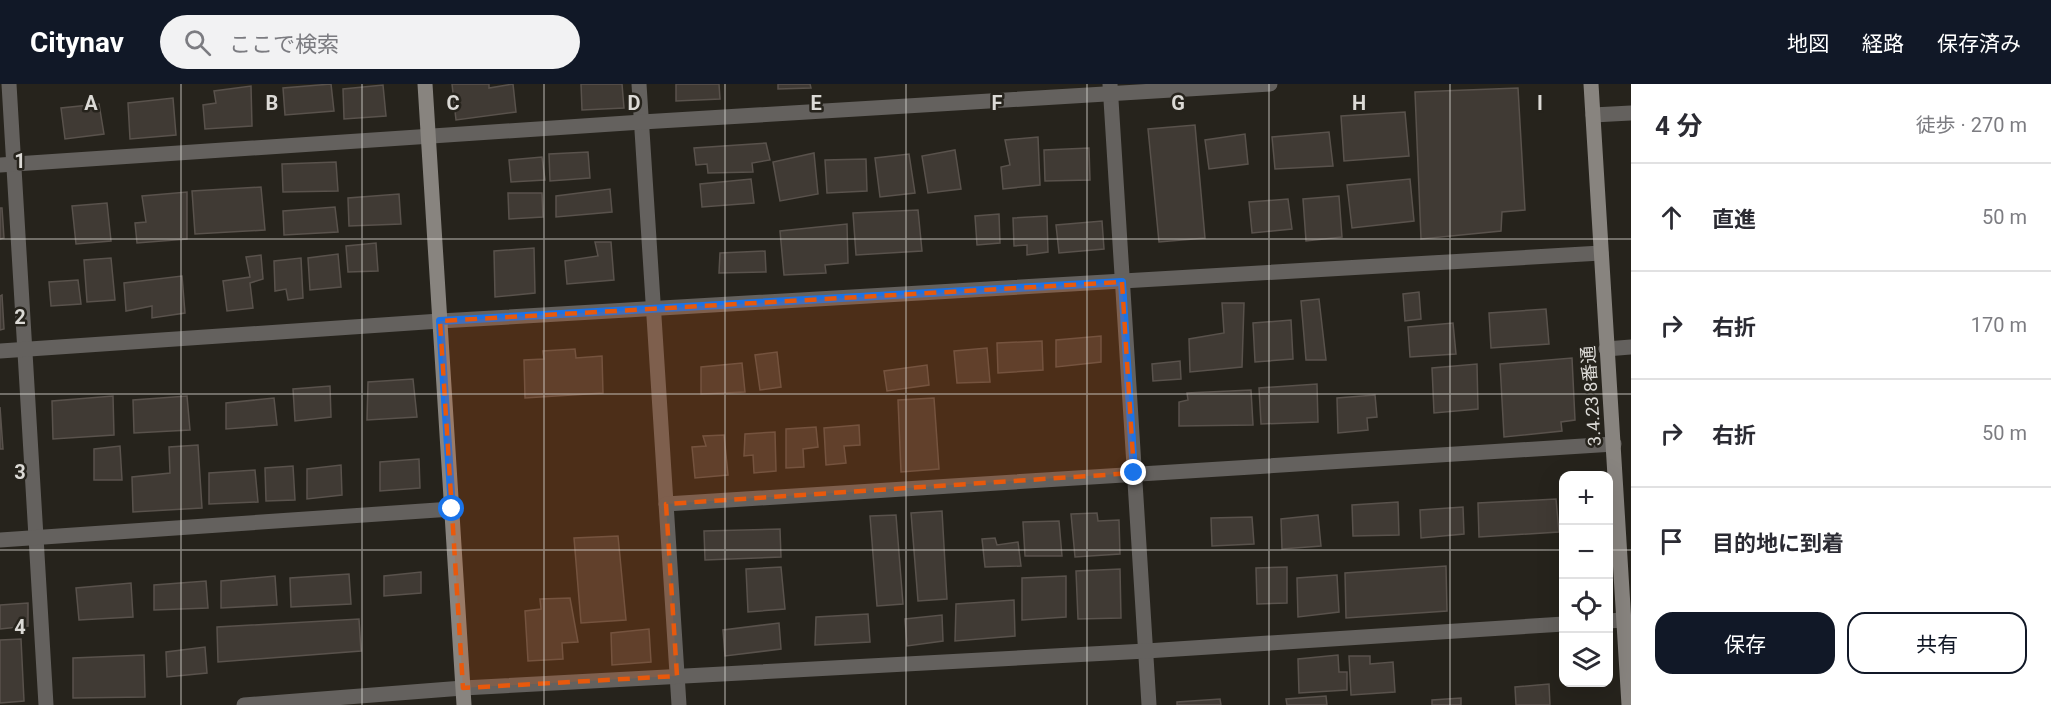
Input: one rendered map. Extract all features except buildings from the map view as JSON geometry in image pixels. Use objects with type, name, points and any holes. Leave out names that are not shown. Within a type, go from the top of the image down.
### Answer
[{"type":"street","points":[[9,84],[7,164],[25,350],[46,705]]},
{"type":"street","points":[[425,84],[464,705]]},
{"type":"street","points":[[639,84],[679,705]]},
{"type":"street","points":[[7,164],[1110,88],[1270,84]]},
{"type":"street","name":"3.4.23 8番通","points":[[1591,84],[1606,349],[1626,570],[1616,621],[1629,705]]},
{"type":"street","points":[[1110,88],[1149,705]]},
{"type":"street","points":[[1593,115],[1631,112]]},
{"type":"street","points":[[0,351],[440,321],[1601,253]]},
{"type":"street","points":[[1606,349],[1631,347]]},
{"type":"street","points":[[666,504],[1614,444]]},
{"type":"street","points":[[0,540],[452,509]]},
{"type":"street","points":[[244,705],[463,688],[1146,651],[1559,624]]},
{"type":"highlighted area","points":[[1122,282],[1134,473],[666,504],[677,676],[463,688],[440,321]]},
{"type":"route","points":[[452,509],[440,321],[1122,282],[1134,473]]}]
